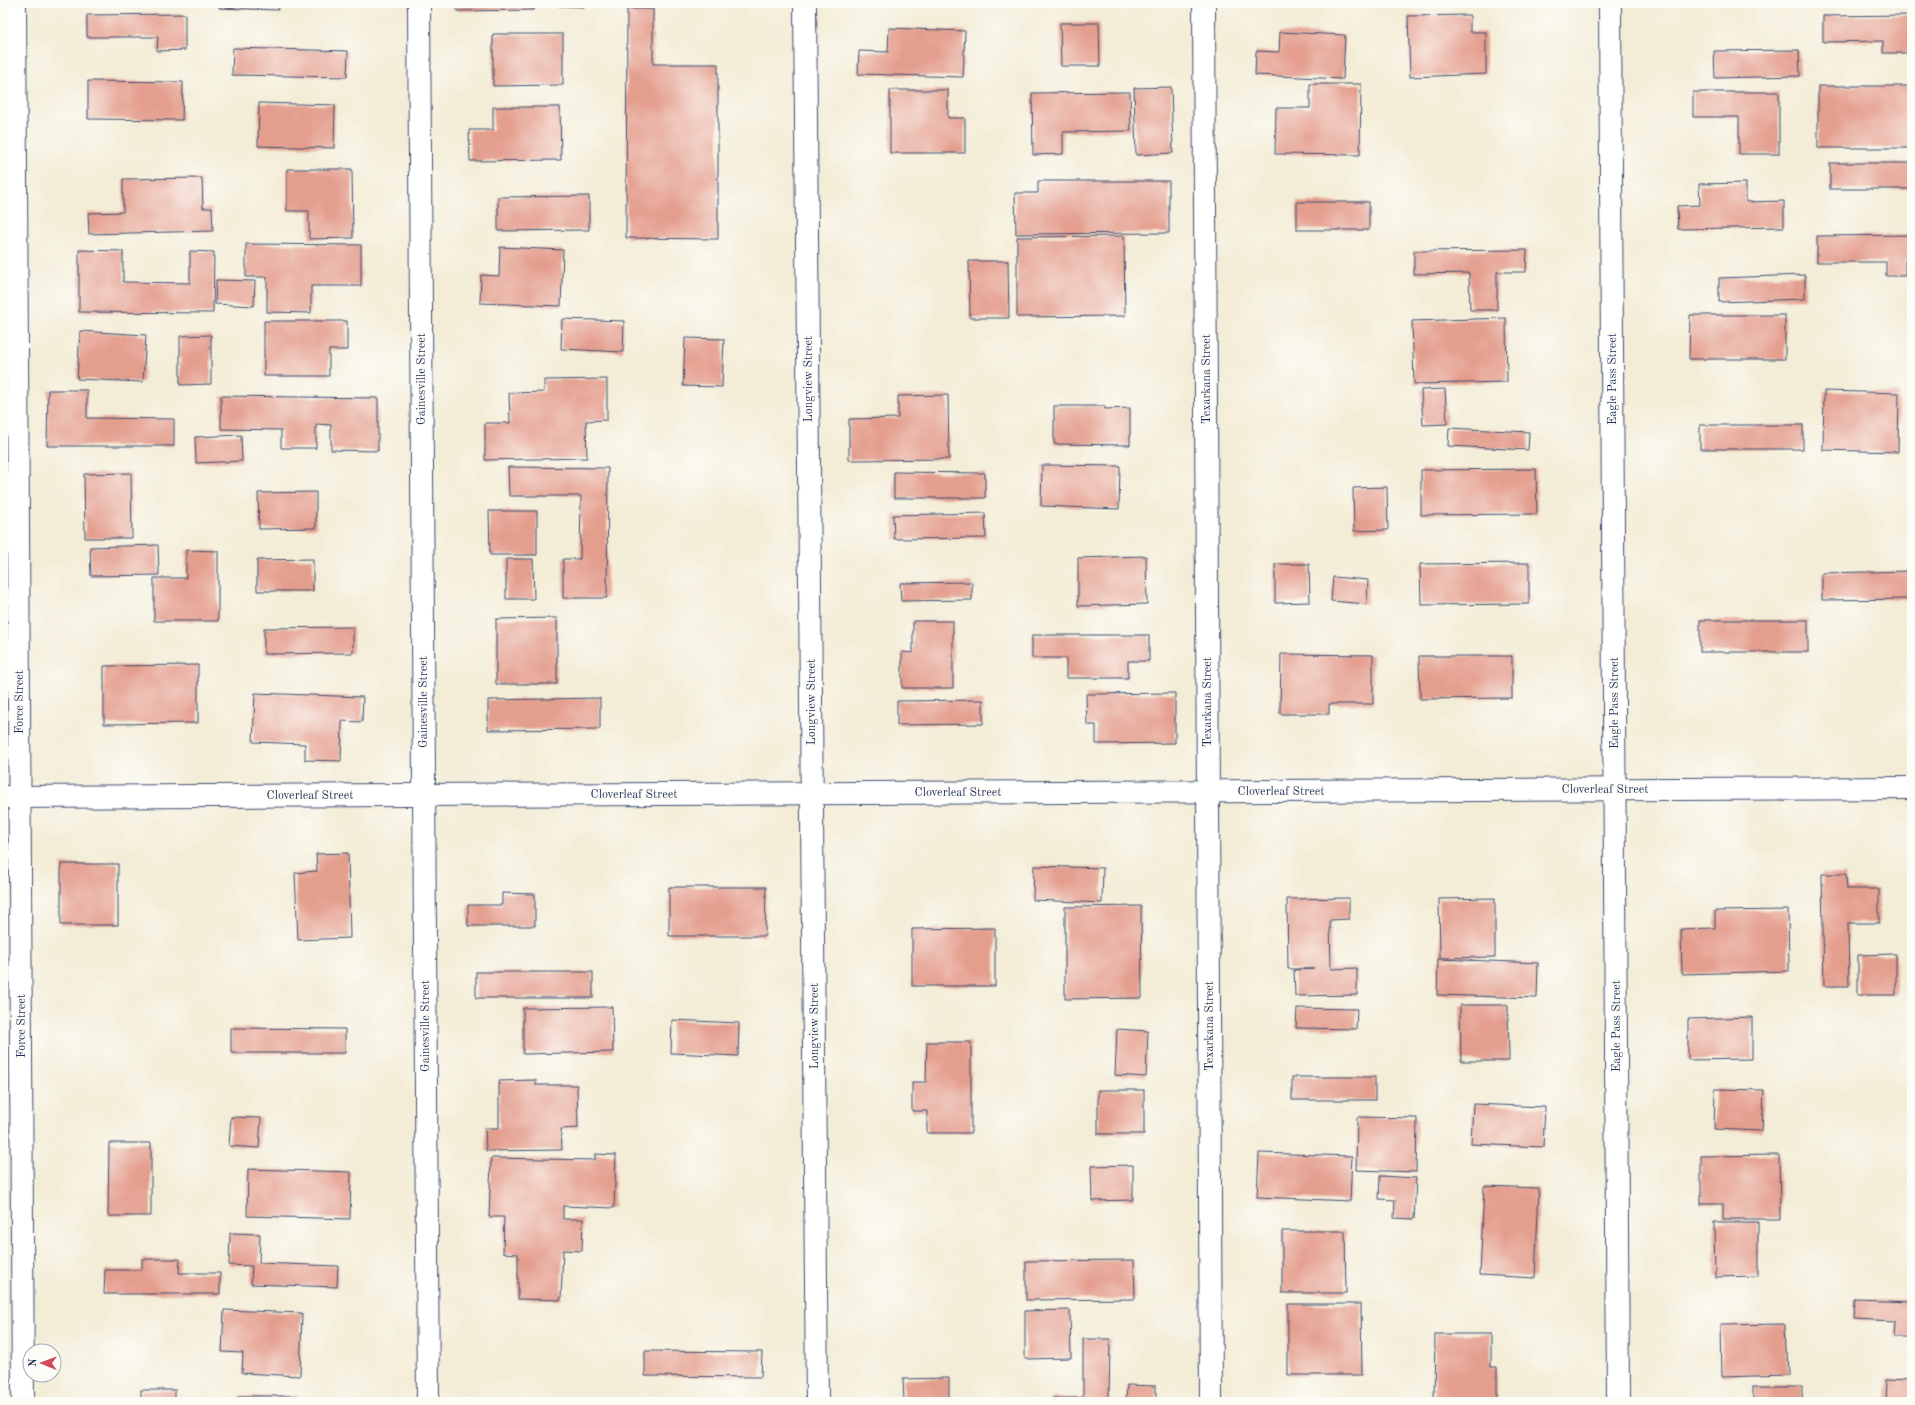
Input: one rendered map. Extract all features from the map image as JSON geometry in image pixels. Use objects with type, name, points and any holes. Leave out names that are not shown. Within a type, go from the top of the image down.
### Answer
[{"type":"street","name":"Force Street","points":[[14,3],[11,796],[23,1402]]},
{"type":"street","name":"Gainesville Street","points":[[419,3],[428,1402]]},
{"type":"street","name":"Longview Street","points":[[805,3],[817,1402]]},
{"type":"street","name":"Texarkana Street","points":[[1204,3],[1211,1402]]},
{"type":"street","name":"Eagle Pass Street","points":[[1610,3],[1618,1402]]},
{"type":"street","name":"Cloverleaf Street","points":[[11,796],[1912,788]]},
{"type":"building","points":[[220,3],[279,3],[278,10],[219,8]]},
{"type":"building","points":[[457,3],[534,3],[534,10],[457,11]]},
{"type":"building","points":[[559,3],[585,3],[585,7],[558,6]]},
{"type":"building","points":[[627,9],[653,9],[653,64],[718,64],[718,239],[626,238]]},
{"type":"building","points":[[185,14],[185,50],[157,51],[158,37],[87,37],[87,15]]},
{"type":"building","points":[[1470,15],[1470,32],[1486,32],[1486,74],[1410,77],[1408,16]]},
{"type":"building","points":[[1912,15],[1911,53],[1883,53],[1883,41],[1823,42],[1823,16]]},
{"type":"building","points":[[1060,23],[1099,23],[1100,66],[1061,66]]},
{"type":"building","points":[[889,28],[965,31],[963,77],[858,74],[859,51],[888,52]]},
{"type":"building","points":[[1280,32],[1345,35],[1343,79],[1255,75],[1256,51],[1279,52]]},
{"type":"building","points":[[493,34],[563,34],[563,85],[493,86]]},
{"type":"building","points":[[233,48],[348,51],[347,77],[232,75]]},
{"type":"building","points":[[1799,50],[1800,76],[1715,78],[1714,51]]},
{"type":"building","points":[[88,81],[183,82],[182,120],[88,119]]},
{"type":"building","points":[[1310,84],[1361,84],[1360,155],[1275,154],[1276,108],[1310,108]]},
{"type":"building","points":[[1818,86],[1912,86],[1912,148],[1818,148]]},
{"type":"building","points":[[1171,87],[1173,153],[1136,155],[1134,88]]},
{"type":"building","points":[[890,90],[948,90],[948,118],[965,118],[965,153],[890,153]]},
{"type":"building","points":[[1130,92],[1131,131],[1063,132],[1063,154],[1033,155],[1032,93]]},
{"type":"building","points":[[1693,92],[1779,92],[1779,154],[1739,154],[1739,117],[1693,117]]},
{"type":"building","points":[[259,103],[335,105],[334,148],[258,146]]},
{"type":"building","points":[[493,107],[560,107],[561,160],[470,161],[469,130],[493,130]]},
{"type":"building","points":[[1830,163],[1912,163],[1912,189],[1830,189]]},
{"type":"building","points":[[287,169],[352,169],[353,238],[309,239],[309,211],[287,211]]},
{"type":"building","points":[[202,178],[203,208],[212,208],[213,231],[89,234],[88,213],[123,212],[123,179]]},
{"type":"building","points":[[1038,181],[1169,181],[1169,233],[1016,234],[1015,193],[1038,193]]},
{"type":"building","points":[[1746,183],[1746,202],[1784,201],[1784,227],[1678,229],[1677,206],[1700,205],[1699,184]]},
{"type":"building","points":[[589,196],[589,230],[498,231],[498,197]]},
{"type":"building","points":[[1297,202],[1369,202],[1369,230],[1297,230]]},
{"type":"building","points":[[1912,235],[1912,261],[1905,261],[1905,276],[1886,276],[1886,262],[1817,262],[1817,236]]},
{"type":"building","points":[[1124,236],[1125,316],[1017,317],[1017,237]]},
{"type":"building","points":[[246,244],[361,245],[361,286],[311,286],[311,313],[267,312],[267,277],[246,277]]},
{"type":"building","points":[[500,247],[563,250],[561,306],[480,303],[481,275],[499,276]]},
{"type":"building","points":[[79,250],[123,251],[123,282],[190,283],[190,251],[214,252],[213,313],[79,312]]},
{"type":"building","points":[[1527,250],[1526,272],[1497,272],[1497,310],[1470,310],[1469,273],[1414,274],[1414,251]]},
{"type":"building","points":[[969,261],[1008,261],[1009,318],[970,318]]},
{"type":"building","points":[[1805,275],[1805,299],[1719,302],[1719,278]]},
{"type":"building","points":[[216,280],[255,281],[254,306],[215,304]]},
{"type":"building","points":[[1690,315],[1785,315],[1785,359],[1689,359]]},
{"type":"building","points":[[1506,318],[1507,382],[1414,384],[1412,321]]},
{"type":"building","points":[[562,319],[624,321],[623,352],[561,349]]},
{"type":"building","points":[[264,321],[347,321],[347,350],[329,350],[329,376],[264,376]]},
{"type":"building","points":[[80,331],[146,335],[143,382],[77,379]]},
{"type":"building","points":[[211,335],[211,384],[180,385],[180,336]]},
{"type":"building","points":[[685,338],[724,339],[722,387],[683,386]]},
{"type":"building","points":[[607,379],[607,420],[586,421],[587,458],[485,460],[485,423],[510,423],[509,393],[544,392],[544,380]]},
{"type":"building","points":[[1445,389],[1447,424],[1423,425],[1421,390]]},
{"type":"building","points":[[48,390],[87,390],[87,418],[174,419],[174,446],[47,446]]},
{"type":"building","points":[[1824,391],[1899,393],[1898,452],[1823,450]]},
{"type":"building","points":[[948,395],[949,459],[849,460],[849,419],[898,418],[898,396]]},
{"type":"building","points":[[221,396],[378,398],[378,451],[331,450],[331,425],[316,424],[316,448],[281,448],[281,430],[221,429]]},
{"type":"building","points":[[1054,406],[1105,406],[1105,409],[1130,408],[1130,445],[1054,444]]},
{"type":"building","points":[[1700,425],[1803,425],[1803,449],[1700,449]]},
{"type":"building","points":[[1449,428],[1529,432],[1528,450],[1448,446]]},
{"type":"building","points":[[241,435],[242,461],[196,463],[195,437]]},
{"type":"building","points":[[1042,465],[1120,466],[1119,509],[1041,506]]},
{"type":"building","points":[[508,467],[608,468],[607,598],[563,598],[563,559],[580,559],[581,496],[509,496]]},
{"type":"building","points":[[1536,469],[1537,514],[1421,515],[1421,470]]},
{"type":"building","points":[[894,472],[985,473],[985,498],[894,498]]},
{"type":"building","points":[[131,473],[132,538],[85,538],[84,474]]},
{"type":"building","points":[[1387,487],[1388,530],[1354,531],[1353,488]]},
{"type":"building","points":[[316,492],[316,528],[259,529],[258,493]]},
{"type":"building","points":[[489,511],[537,511],[537,555],[490,555]]},
{"type":"building","points":[[985,513],[986,538],[894,539],[893,515]]},
{"type":"building","points":[[158,545],[159,575],[91,576],[90,547]]},
{"type":"building","points":[[186,550],[218,551],[218,621],[154,621],[154,578],[186,578]]},
{"type":"building","points":[[1146,556],[1147,604],[1078,606],[1078,558]]},
{"type":"building","points":[[313,559],[313,591],[257,591],[257,560]]},
{"type":"building","points":[[506,559],[533,559],[534,599],[506,599]]},
{"type":"building","points":[[1529,563],[1529,604],[1421,605],[1420,564]]},
{"type":"building","points":[[1275,564],[1309,564],[1310,602],[1275,603]]},
{"type":"building","points":[[1912,571],[1912,599],[1822,600],[1822,573]]},
{"type":"building","points":[[1333,577],[1368,580],[1367,604],[1331,601]]},
{"type":"building","points":[[972,582],[972,600],[901,601],[900,583]]},
{"type":"building","points":[[557,618],[557,684],[496,684],[496,619]]},
{"type":"building","points":[[1700,620],[1808,620],[1808,652],[1700,652]]},
{"type":"building","points":[[913,621],[953,621],[953,688],[902,688],[902,652],[913,653]]},
{"type":"building","points":[[353,627],[353,653],[264,654],[264,628]]},
{"type":"building","points":[[1032,635],[1149,635],[1149,661],[1128,661],[1128,678],[1066,678],[1066,658],[1032,658]]},
{"type":"building","points":[[1281,654],[1373,655],[1373,704],[1329,704],[1329,714],[1280,714]]},
{"type":"building","points":[[1419,656],[1512,656],[1512,698],[1420,699]]},
{"type":"building","points":[[198,665],[198,723],[104,724],[104,666]]},
{"type":"building","points":[[255,693],[363,697],[362,722],[342,721],[341,761],[305,760],[305,744],[253,742]]},
{"type":"building","points":[[1175,693],[1175,743],[1096,744],[1096,725],[1087,725],[1086,694]]},
{"type":"building","points":[[600,698],[600,729],[488,730],[488,700]]},
{"type":"building","points":[[983,700],[983,724],[897,725],[897,701]]},
{"type":"building","points":[[348,853],[350,938],[298,940],[295,873],[317,871],[316,854]]},
{"type":"building","points":[[61,864],[118,864],[118,925],[61,925]]},
{"type":"building","points":[[1034,866],[1103,868],[1102,903],[1033,900]]},
{"type":"building","points":[[1822,874],[1846,874],[1847,889],[1879,889],[1879,923],[1848,923],[1849,986],[1824,986]]},
{"type":"building","points":[[669,887],[766,887],[765,936],[669,936]]},
{"type":"building","points":[[502,893],[535,894],[535,926],[468,926],[468,905],[502,905]]},
{"type":"building","points":[[1349,898],[1349,919],[1330,920],[1331,969],[1357,968],[1357,995],[1295,996],[1294,970],[1314,969],[1288,969],[1287,899]]},
{"type":"building","points":[[1495,898],[1495,957],[1440,958],[1439,899]]},
{"type":"building","points":[[1141,906],[1142,998],[1065,999],[1065,907]]},
{"type":"building","points":[[1788,910],[1789,971],[1682,974],[1681,929],[1715,928],[1715,911]]},
{"type":"building","points":[[995,928],[995,986],[912,986],[912,929]]},
{"type":"building","points":[[1896,954],[1896,995],[1858,995],[1858,955]]},
{"type":"building","points":[[1438,959],[1538,963],[1537,998],[1437,995]]},
{"type":"building","points":[[476,972],[593,972],[593,998],[476,998]]},
{"type":"building","points":[[1460,1005],[1508,1005],[1509,1061],[1461,1061]]},
{"type":"building","points":[[612,1007],[613,1052],[523,1054],[523,1008]]},
{"type":"building","points":[[1297,1008],[1357,1009],[1356,1029],[1296,1028]]},
{"type":"building","points":[[1752,1017],[1752,1059],[1688,1060],[1688,1019]]},
{"type":"building","points":[[672,1020],[739,1023],[738,1056],[671,1053]]},
{"type":"building","points":[[231,1028],[345,1029],[345,1053],[231,1053]]},
{"type":"building","points":[[1117,1029],[1148,1031],[1146,1077],[1115,1075]]},
{"type":"building","points":[[927,1042],[971,1042],[971,1133],[927,1133],[927,1111],[912,1111],[912,1082],[926,1082]]},
{"type":"building","points":[[1292,1077],[1375,1077],[1375,1100],[1292,1100]]},
{"type":"building","points":[[536,1080],[536,1085],[577,1085],[578,1128],[561,1129],[562,1150],[486,1151],[485,1128],[499,1128],[499,1081]]},
{"type":"building","points":[[1715,1089],[1764,1090],[1762,1131],[1714,1129]]},
{"type":"building","points":[[1098,1090],[1144,1090],[1144,1134],[1098,1134]]},
{"type":"building","points":[[1473,1104],[1545,1107],[1543,1147],[1471,1144]]},
{"type":"building","points":[[231,1117],[261,1118],[259,1148],[229,1146]]},
{"type":"building","points":[[1357,1117],[1417,1118],[1416,1172],[1356,1170]]},
{"type":"building","points":[[109,1143],[151,1143],[151,1216],[108,1216]]},
{"type":"building","points":[[1259,1153],[1352,1156],[1350,1201],[1257,1197]]},
{"type":"building","points":[[595,1154],[616,1155],[614,1208],[563,1206],[563,1219],[583,1219],[582,1251],[563,1250],[561,1300],[518,1299],[518,1254],[503,1253],[504,1217],[489,1217],[491,1158],[595,1160]]},
{"type":"building","points":[[1779,1155],[1780,1219],[1723,1219],[1723,1204],[1701,1204],[1701,1156]]},
{"type":"building","points":[[1133,1165],[1133,1200],[1092,1201],[1091,1166]]},
{"type":"building","points":[[248,1169],[351,1172],[350,1219],[247,1216]]},
{"type":"building","points":[[1380,1176],[1416,1178],[1414,1219],[1394,1218],[1395,1200],[1379,1199]]},
{"type":"building","points":[[1484,1186],[1539,1188],[1535,1278],[1480,1275]]},
{"type":"building","points":[[1714,1222],[1758,1222],[1758,1276],[1715,1277]]},
{"type":"building","points":[[1282,1231],[1345,1231],[1346,1293],[1282,1293]]},
{"type":"building","points":[[230,1233],[260,1234],[259,1263],[338,1266],[337,1287],[251,1284],[252,1266],[229,1265]]},
{"type":"building","points":[[142,1259],[180,1259],[179,1273],[220,1273],[220,1294],[104,1294],[105,1270],[142,1270]]},
{"type":"building","points":[[1134,1260],[1135,1299],[1026,1300],[1026,1261]]},
{"type":"building","points":[[1855,1299],[1912,1301],[1912,1336],[1894,1336],[1895,1321],[1854,1319]]},
{"type":"building","points":[[1288,1304],[1361,1304],[1362,1375],[1288,1375]]},
{"type":"building","points":[[224,1310],[302,1313],[300,1376],[242,1373],[243,1353],[222,1352]]},
{"type":"building","points":[[1070,1310],[1071,1358],[1025,1359],[1025,1311]]},
{"type":"building","points":[[1786,1324],[1788,1374],[1722,1376],[1721,1325]]},
{"type":"building","points":[[1435,1334],[1491,1334],[1491,1367],[1497,1367],[1497,1402],[1434,1402]]},
{"type":"building","points":[[1083,1339],[1110,1339],[1109,1402],[1052,1402],[1052,1398],[1083,1398]]},
{"type":"building","points":[[645,1351],[762,1352],[761,1377],[645,1376]]},
{"type":"building","points":[[949,1378],[949,1402],[904,1402],[903,1379]]},
{"type":"building","points":[[1888,1378],[1912,1379],[1912,1402],[1887,1402]]},
{"type":"building","points":[[1127,1385],[1156,1386],[1156,1402],[1126,1402]]},
{"type":"building","points":[[1754,1386],[1802,1386],[1802,1402],[1754,1402]]},
{"type":"building","points":[[141,1390],[175,1390],[175,1402],[141,1402]]},
{"type":"building","points":[[239,1396],[298,1396],[298,1402],[239,1402]]}]
